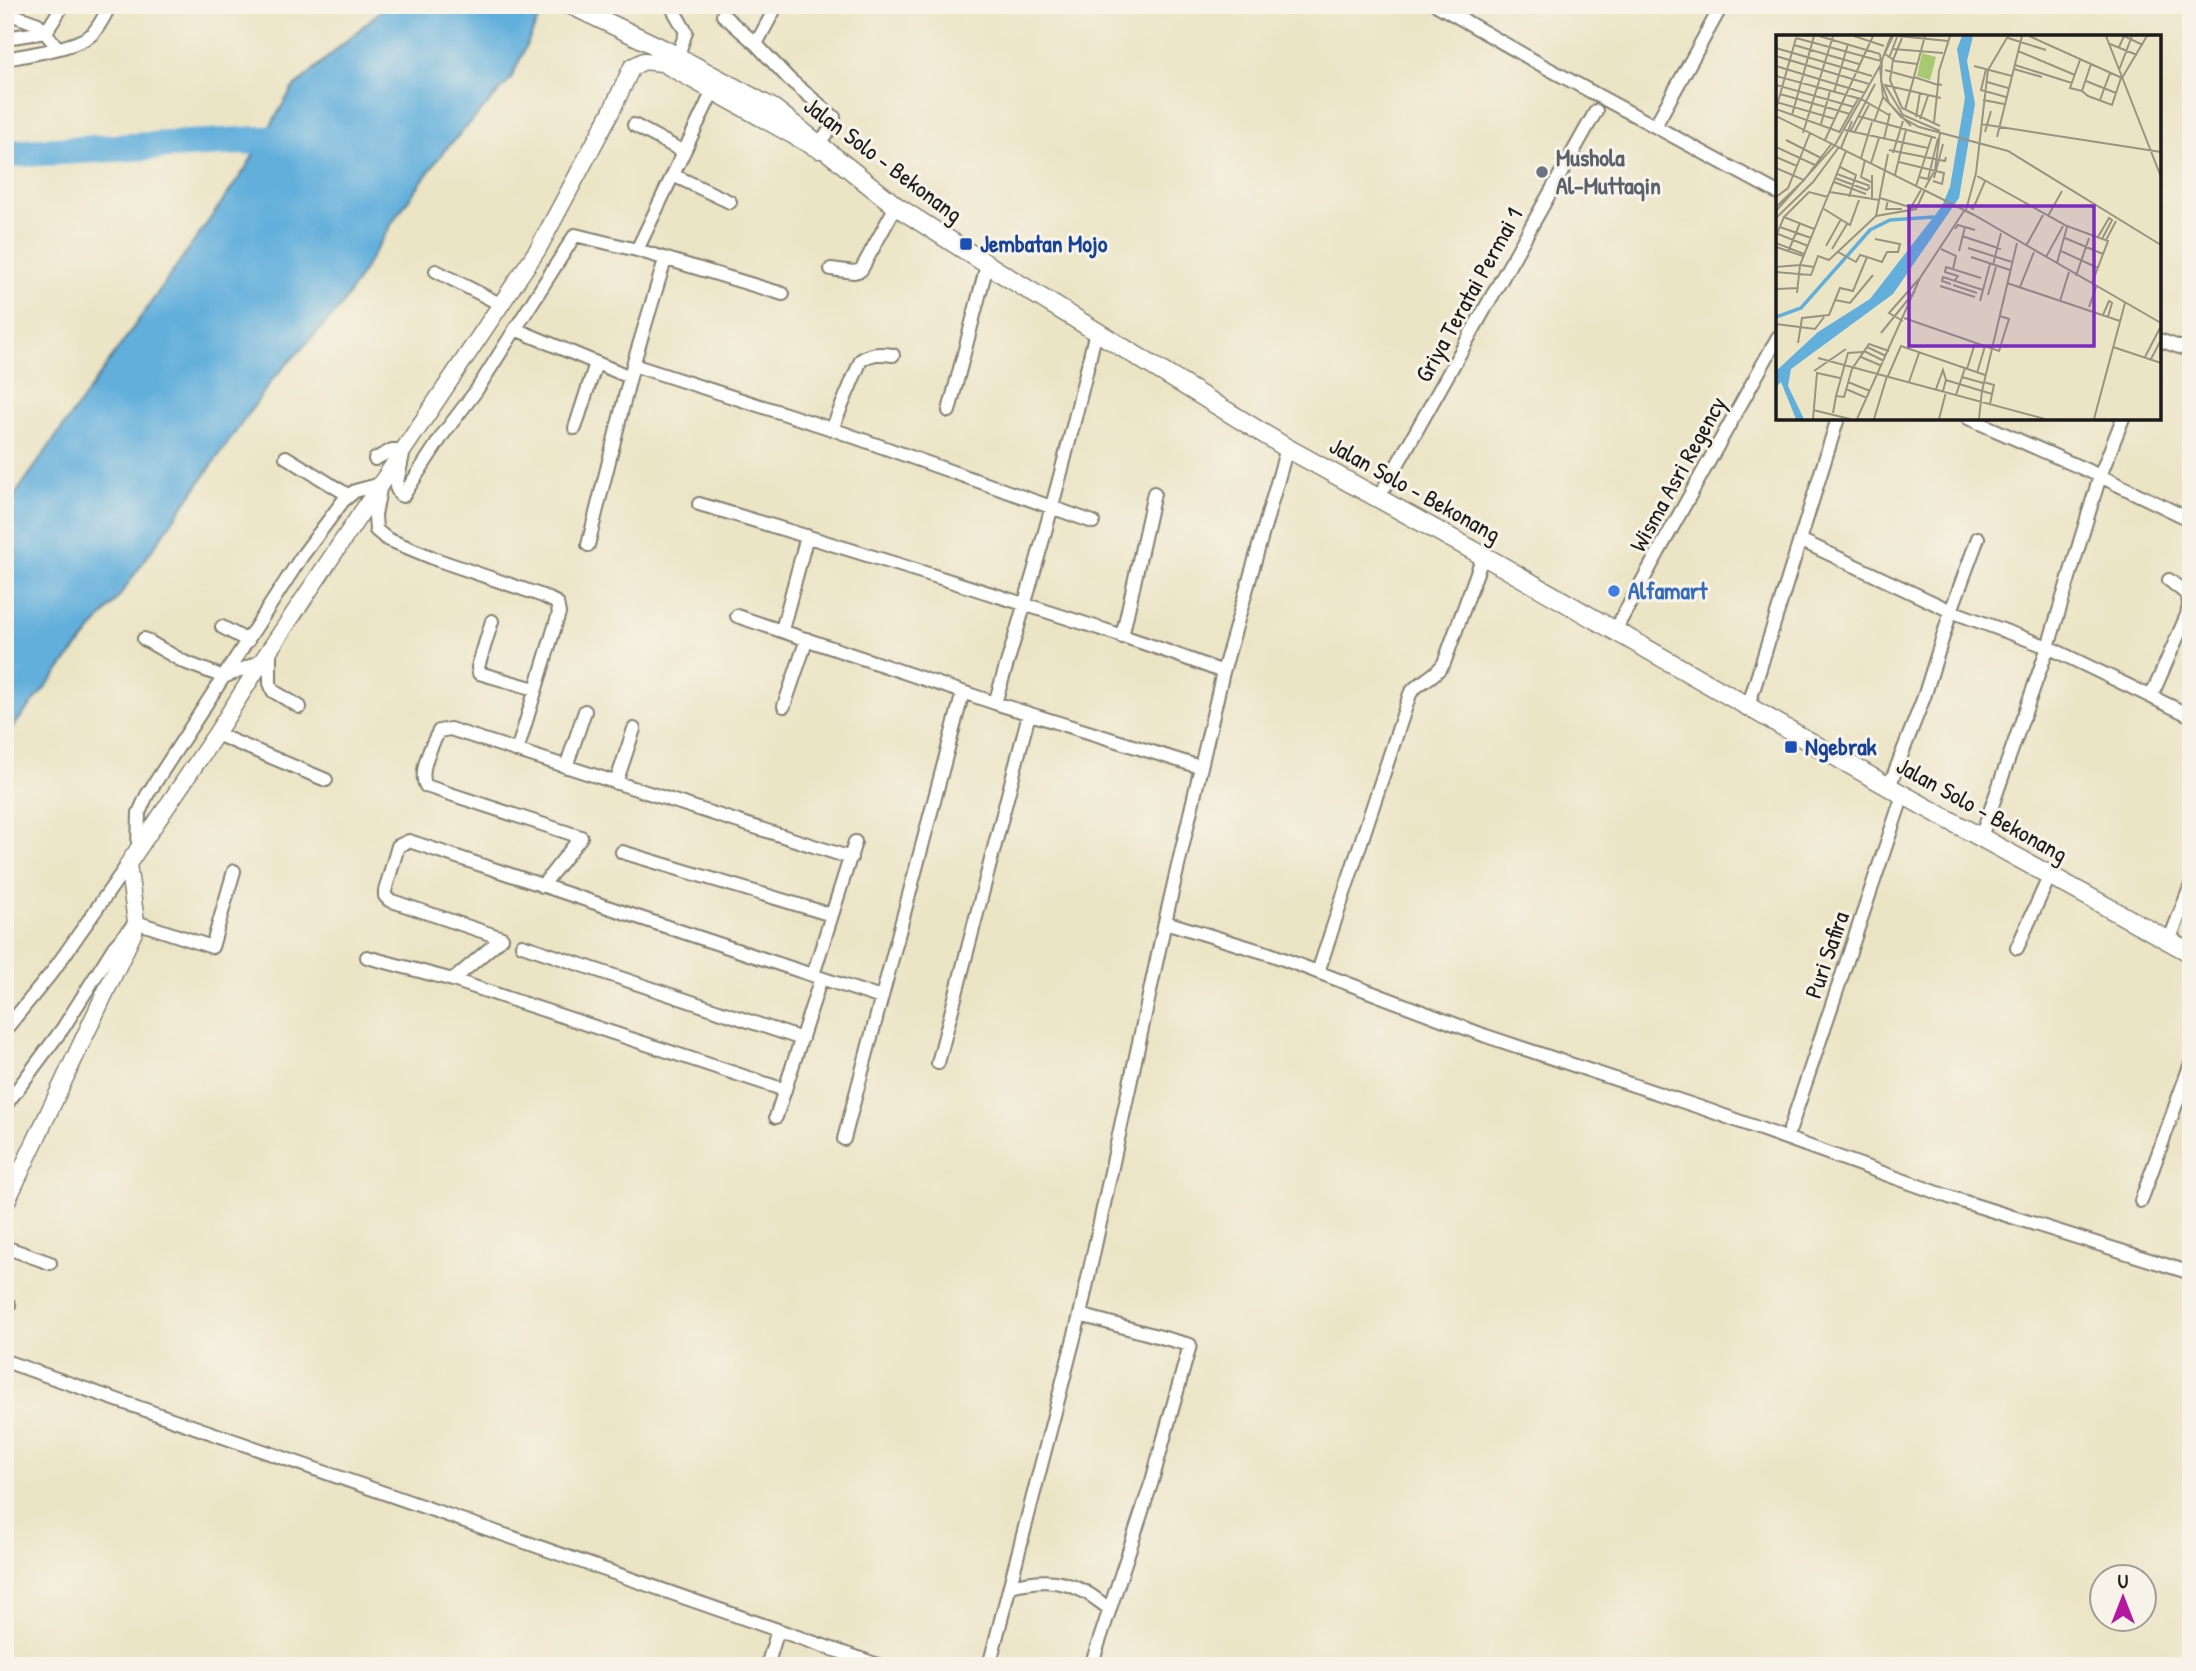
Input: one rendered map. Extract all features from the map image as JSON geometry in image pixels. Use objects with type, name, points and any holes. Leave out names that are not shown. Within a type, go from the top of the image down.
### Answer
[{"type":"main road","name":"Jalan Solo - Bekonang","points":[[571,5],[637,36],[774,109],[895,206],[1287,448],[1896,791],[2191,953]]},
{"type":"street","points":[[5,38],[46,32],[63,5]]},
{"type":"street","points":[[5,60],[58,48],[86,38],[93,33],[110,5]]},
{"type":"street","points":[[674,5],[676,16],[686,32],[677,58]]},
{"type":"street","points":[[756,44],[777,5]]},
{"type":"street","points":[[1437,5],[1538,63],[1776,191]]},
{"type":"street","points":[[1655,126],[1722,5]]},
{"type":"street","points":[[5,12],[38,24],[58,48]]},
{"type":"street","points":[[723,15],[756,44],[789,79],[834,117],[834,126],[818,143]]},
{"type":"street","points":[[5,1030],[53,971],[128,864],[538,249],[632,67],[637,62],[652,60],[662,63],[800,141],[836,158]]},
{"type":"street","points":[[637,250],[713,91]]},
{"type":"street","name":"Griya Teratai Permai 1","points":[[1378,499],[1596,111]]},
{"type":"street","points":[[634,125],[684,152]]},
{"type":"street","points":[[673,175],[730,202]]},
{"type":"street","points":[[831,269],[854,272],[861,270],[895,206]]},
{"type":"street","points":[[404,450],[396,487],[401,496],[476,391],[575,235],[637,250],[783,294]]},
{"type":"street","points":[[588,545],[631,371],[665,260]]},
{"type":"street","points":[[949,411],[988,265]]},
{"type":"street","points":[[436,271],[500,304]]},
{"type":"street","points":[[515,329],[596,363],[832,429],[1093,522]]},
{"type":"street","points":[[995,703],[1073,430],[1096,331]]},
{"type":"street","name":"Wisma Asri Regency","points":[[1614,632],[1776,341]]},
{"type":"street","points":[[2161,341],[2191,351]]},
{"type":"street","points":[[832,429],[861,360],[880,353],[893,355]]},
{"type":"street","points":[[575,428],[596,363]]},
{"type":"street","points":[[1748,707],[1837,420]]},
{"type":"street","points":[[1972,420],[2191,520]]},
{"type":"street","points":[[1981,837],[2048,647],[2100,477],[2122,420]]},
{"type":"street","points":[[989,1666],[1080,1315],[1165,922],[1223,672],[1287,448]]},
{"type":"street","points":[[375,459],[392,450],[404,450]]},
{"type":"street","points":[[286,457],[348,495]]},
{"type":"street","points":[[138,847],[139,813],[147,795],[302,556],[348,495],[381,484]]},
{"type":"street","points":[[381,484],[375,515],[376,530],[387,540],[557,603],[559,613],[517,751]]},
{"type":"street","points":[[1122,637],[1154,493]]},
{"type":"street","points":[[699,504],[1025,605],[1223,672]]},
{"type":"street","points":[[782,630],[807,536]]},
{"type":"street","name":"Puri Safira","points":[[1790,1129],[1951,611],[1978,538]]},
{"type":"street","points":[[1800,540],[1951,611],[2048,647],[2191,716]]},
{"type":"street","points":[[1318,972],[1410,694],[1415,687],[1435,675],[1444,663],[1483,556]]},
{"type":"street","points":[[2151,697],[2189,605],[2189,598],[2184,591],[2169,580]]},
{"type":"street","points":[[737,616],[995,703],[1200,767]]},
{"type":"street","points":[[492,621],[478,667],[479,673],[535,689]]},
{"type":"street","points":[[222,627],[248,640]]},
{"type":"street","points":[[144,639],[184,662],[224,677],[266,655]]},
{"type":"street","points":[[784,706],[807,639]]},
{"type":"street","points":[[266,655],[273,691],[300,707]]},
{"type":"street","points":[[844,1139],[963,692]]},
{"type":"street","points":[[566,767],[585,711]]},
{"type":"street","points":[[938,1063],[1029,714]]},
{"type":"street","points":[[542,886],[581,837],[426,786],[423,783],[432,744],[439,731],[450,729],[851,859]]},
{"type":"street","points":[[616,783],[634,729]]},
{"type":"street","points":[[216,734],[326,780]]},
{"type":"street","points":[[453,980],[502,938],[389,901],[385,897],[384,891],[398,846],[409,841],[881,998]]},
{"type":"street","points":[[776,1117],[802,1039],[832,915],[855,842]]},
{"type":"street","points":[[622,852],[832,915]]},
{"type":"street","points":[[5,1205],[134,932],[135,915],[128,864]]},
{"type":"street","points":[[135,915],[212,947],[234,871]]},
{"type":"street","points":[[2017,948],[2050,875]]},
{"type":"street","points":[[2169,941],[2191,885]]},
{"type":"street","points":[[5,1106],[63,1028],[135,915]]},
{"type":"street","points":[[1165,922],[1270,954],[1486,1036],[1705,1109],[1940,1193],[2191,1273]]},
{"type":"street","points":[[522,945],[802,1039]]},
{"type":"street","points":[[367,957],[453,980],[785,1090]]},
{"type":"street","points":[[2141,1201],[2191,1063]]},
{"type":"street","points":[[5,1247],[50,1263]]},
{"type":"street","points":[[1080,1315],[1189,1345],[1152,1481],[1091,1666]]},
{"type":"street","points":[[5,1361],[881,1666]]},
{"type":"street","points":[[1010,1586],[1037,1580],[1058,1580],[1083,1590],[1109,1608]]},
{"type":"street","points":[[767,1666],[778,1630]]},
{"type":"water","points":[[387,5],[545,5],[511,79],[444,151],[396,217],[341,307],[273,379],[118,598],[5,737],[5,509],[246,168],[292,89]]},
{"type":"waterway","points":[[5,154],[299,138]]},
{"type":"place","name":"Mushola Al-Muttaqin","points":[[1542,172]]},
{"type":"place","name":"Jembatan Mojo","points":[[966,244]]},
{"type":"place","name":"Alfamart","points":[[1614,591]]},
{"type":"place","name":"Ngebrak","points":[[1791,747]]}]
